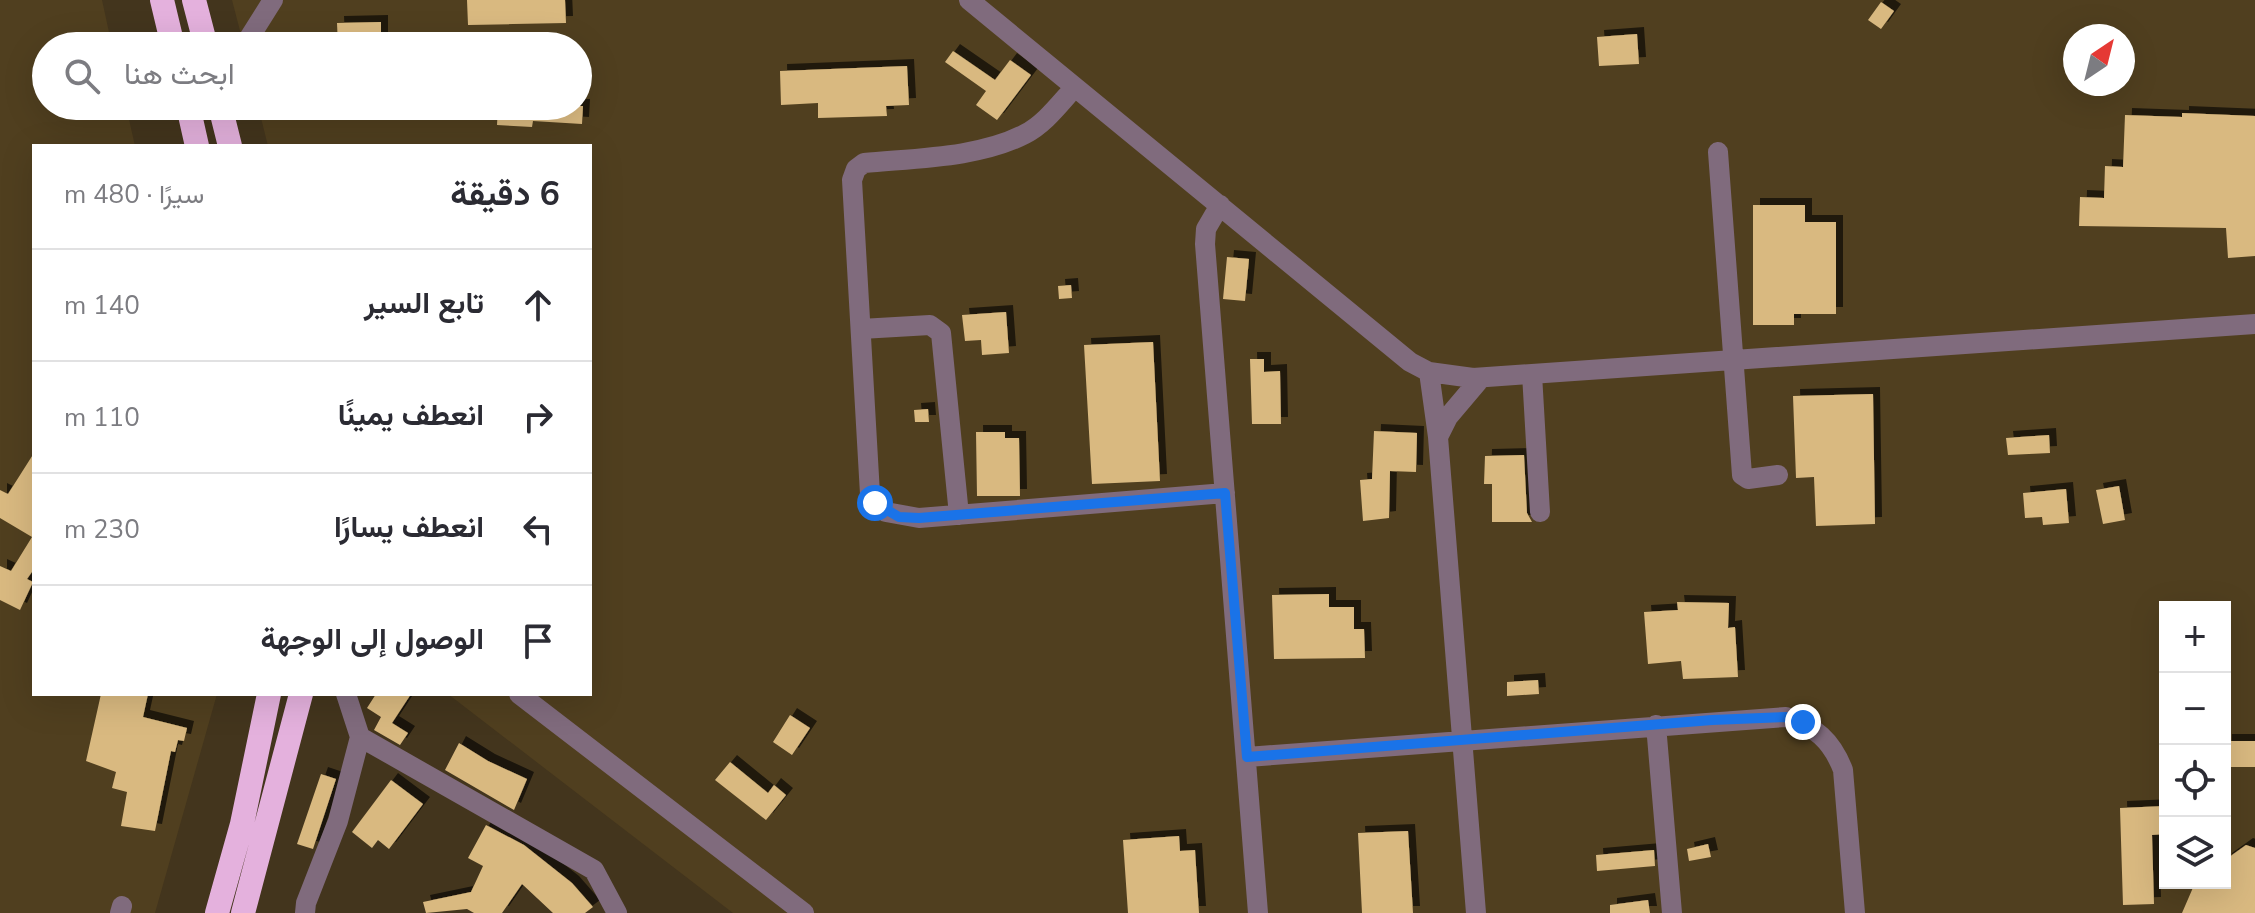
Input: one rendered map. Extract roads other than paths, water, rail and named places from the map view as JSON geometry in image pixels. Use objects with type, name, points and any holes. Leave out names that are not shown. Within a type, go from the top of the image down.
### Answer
[{"type":"highway","points":[[162,0],[170,32]]},
{"type":"highway","points":[[194,0],[202,32]]},
{"type":"highway","points":[[191,120],[197,144]]},
{"type":"highway","points":[[224,120],[230,144]]},
{"type":"highway","points":[[217,913],[242,824],[269,696]]},
{"type":"highway","points":[[243,913],[300,696]]},
{"type":"street","points":[[253,32],[273,0]]},
{"type":"street","points":[[969,0],[1410,362],[1429,372],[1481,378],[2255,324]]},
{"type":"street","points":[[1075,87],[1038,126],[1024,135],[965,151],[864,163],[856,169],[852,180],[870,494],[875,503],[899,517],[959,515],[1225,493]]},
{"type":"street","points":[[1718,152],[1742,475],[1748,479],[1778,475]]},
{"type":"street","points":[[1220,205],[1206,229],[1205,244],[1258,913]]},
{"type":"street","points":[[861,329],[930,325],[941,333],[959,515]]},
{"type":"street","points":[[1429,372],[1438,437],[1476,913]]},
{"type":"street","points":[[1532,374],[1540,512]]},
{"type":"street","points":[[1438,437],[1448,417],[1481,378]]},
{"type":"street","points":[[305,913],[306,903],[338,821],[360,737],[347,696]]},
{"type":"street","points":[[522,696],[804,913]]},
{"type":"street","points":[[1247,757],[1786,717],[1818,731],[1835,750],[1843,770],[1855,913]]},
{"type":"street","points":[[1656,725],[1672,913]]},
{"type":"street","points":[[360,737],[594,870],[617,913]]}]
